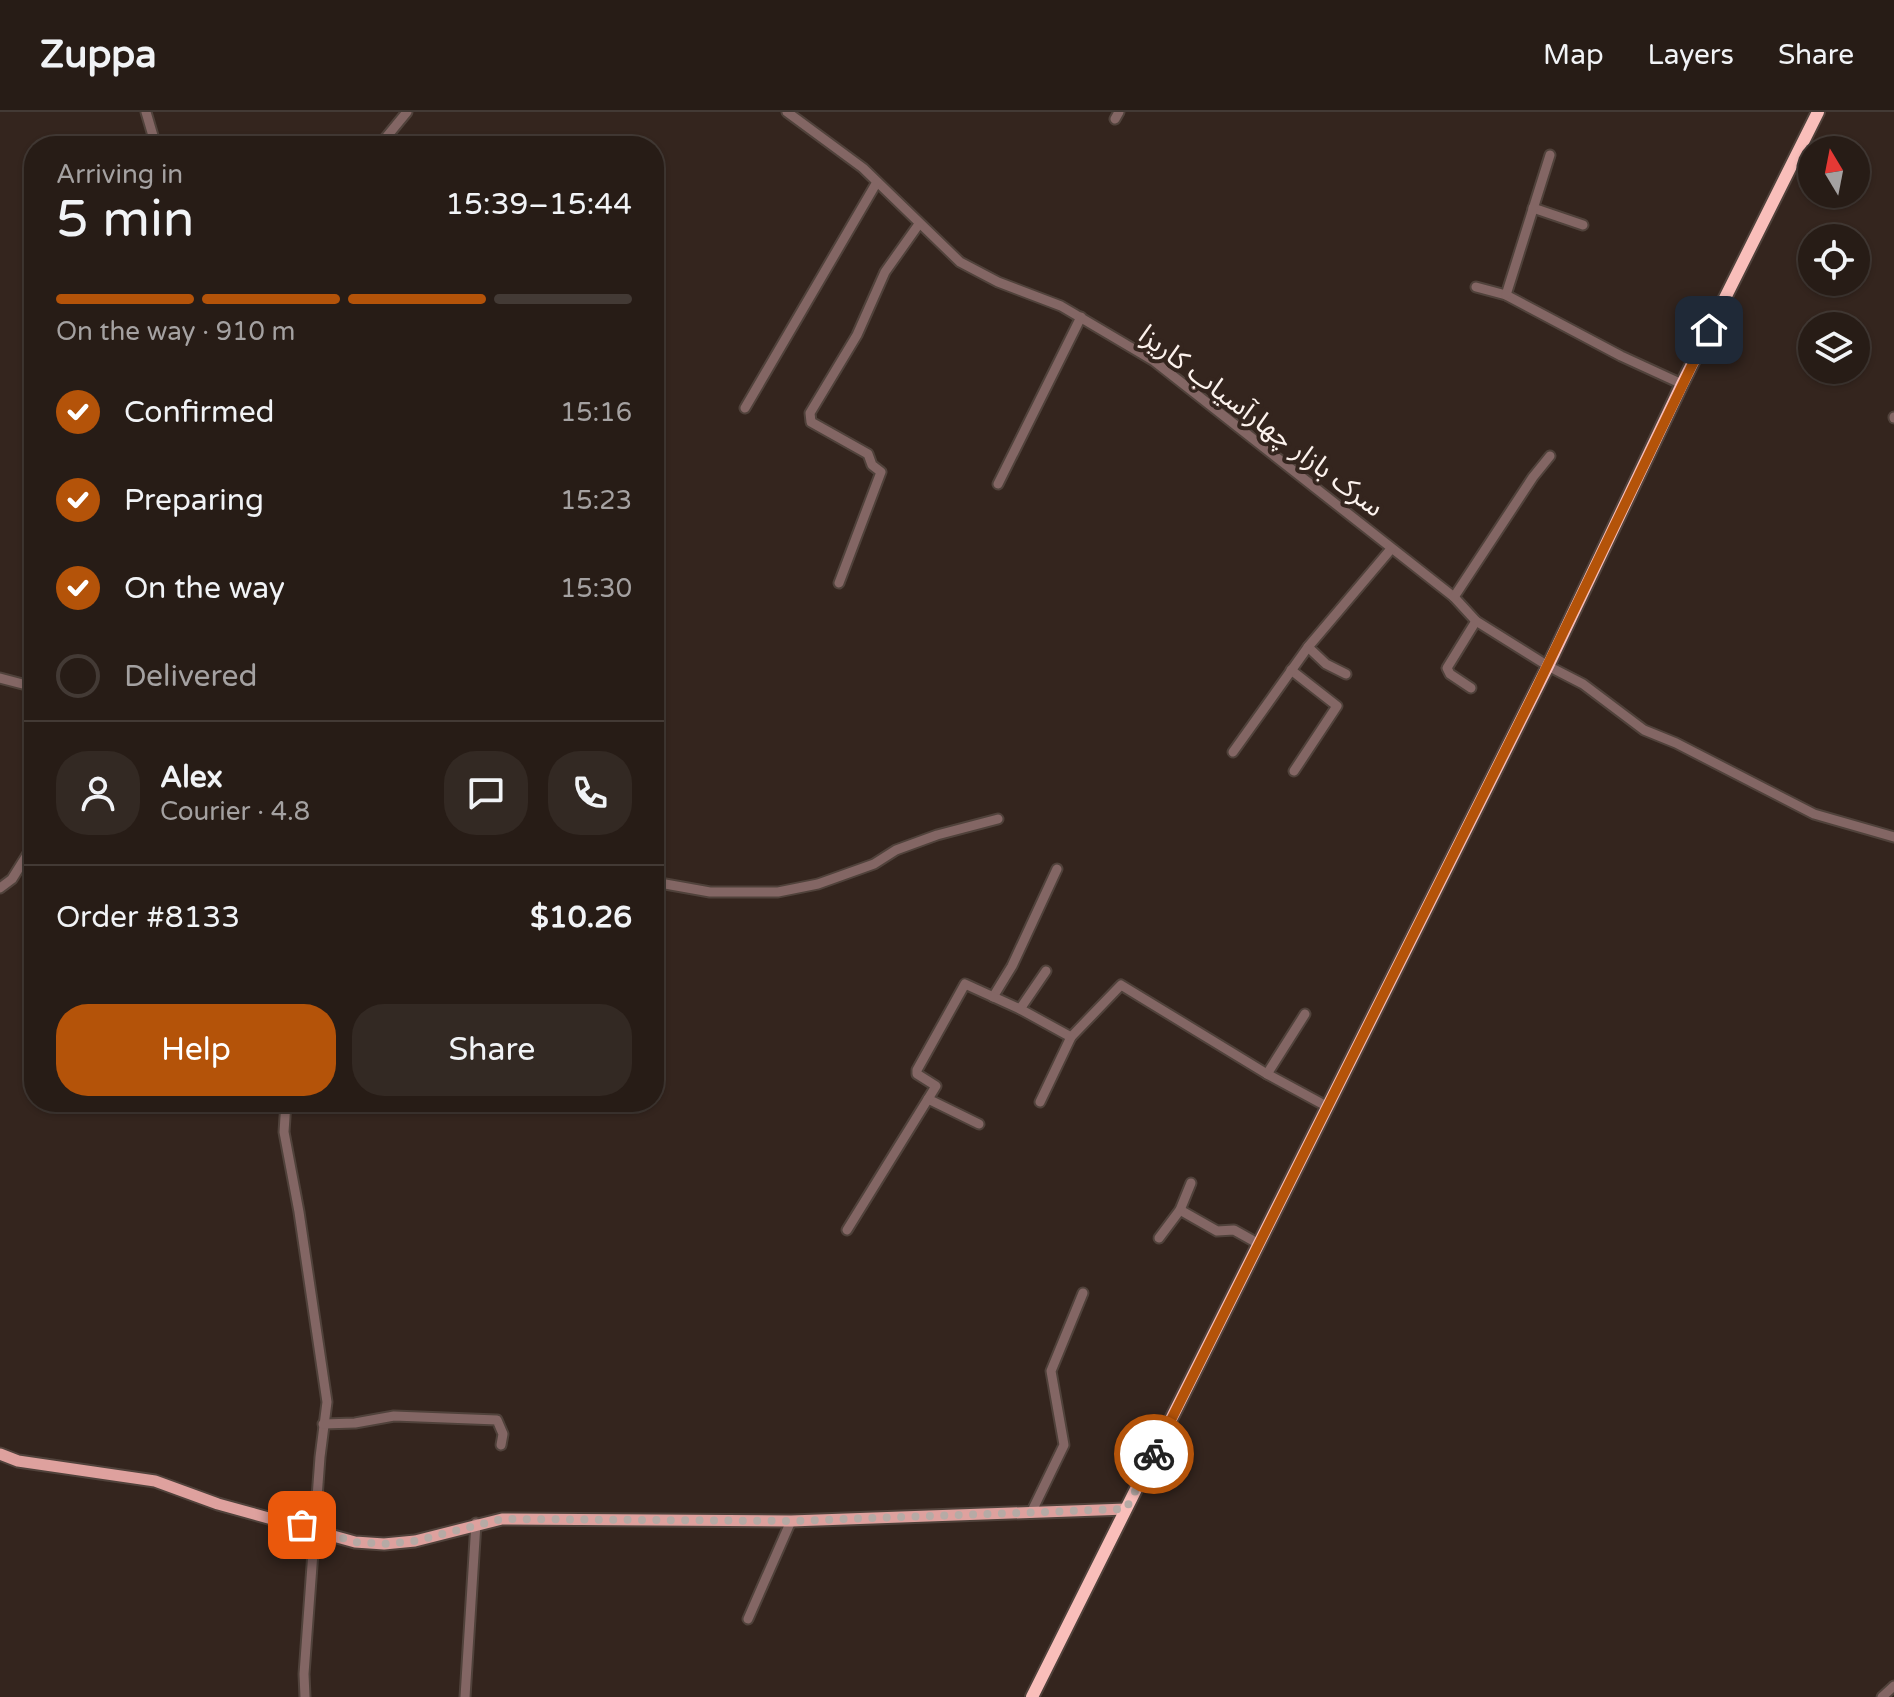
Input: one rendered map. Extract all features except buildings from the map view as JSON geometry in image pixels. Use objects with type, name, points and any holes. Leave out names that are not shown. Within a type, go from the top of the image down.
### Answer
[{"type":"highway","points":[[1032,1697],[1548,666],[1682,384],[1818,112]]},
{"type":"main road","points":[[0,1454],[18,1461],[155,1481],[218,1504],[355,1542],[384,1544],[415,1541],[476,1523],[502,1519],[791,1521],[1126,1509]]},
{"type":"street","points":[[146,112],[153,136]]},
{"type":"street","points":[[387,136],[407,112]]},
{"type":"street","name":"سرک بازار چهارآسیاب کاریزا","points":[[787,112],[863,168],[960,262],[998,282],[1061,306],[1154,361],[1454,597],[1476,621],[1583,684],[1644,730],[1676,743],[1814,814],[1894,837]]},
{"type":"street","points":[[1506,295],[1550,155]]},
{"type":"street","points":[[745,408],[877,182]]},
{"type":"street","points":[[1533,208],[1583,225]]},
{"type":"street","points":[[839,583],[881,472],[872,465],[868,454],[811,422],[810,413],[857,335],[885,272],[919,224]]},
{"type":"street","points":[[1476,287],[1506,295],[1621,356],[1682,384]]},
{"type":"street","points":[[998,484],[1081,317]]},
{"type":"street","points":[[1454,597],[1550,456]]},
{"type":"street","points":[[1233,752],[1308,647],[1391,549]]},
{"type":"street","points":[[1471,688],[1450,674],[1447,668],[1476,621]]},
{"type":"street","points":[[1308,647],[1326,664],[1346,674]]},
{"type":"street","points":[[1291,670],[1337,706],[1294,771]]},
{"type":"street","points":[[0,678],[24,684]]},
{"type":"street","points":[[664,884],[710,892],[778,892],[818,884],[874,864],[896,850],[937,835],[998,819]]},
{"type":"street","points":[[0,888],[12,879],[24,860]]},
{"type":"street","points":[[993,997],[1012,966],[1057,869]]},
{"type":"street","points":[[1020,1009],[1046,971]]},
{"type":"street","points":[[847,1230],[936,1084],[917,1074],[917,1070],[965,984],[1071,1037]]},
{"type":"street","points":[[1040,1102],[1071,1037],[1121,985],[1267,1074],[1328,1107]]},
{"type":"street","points":[[1267,1074],[1305,1014]]},
{"type":"street","points":[[928,1099],[979,1124]]},
{"type":"street","points":[[285,1112],[284,1132],[327,1385],[305,1697]]},
{"type":"street","points":[[1159,1238],[1180,1210],[1191,1183]]},
{"type":"street","points":[[1180,1210],[1217,1231],[1234,1230],[1259,1244]]},
{"type":"street","points":[[1031,1513],[1064,1445],[1051,1371],[1083,1293]]},
{"type":"street","points":[[323,1424],[355,1423],[394,1416],[497,1420],[503,1434],[501,1445]]},
{"type":"street","points":[[748,1619],[791,1521]]},
{"type":"street","points":[[465,1697],[476,1523]]},
{"type":"street","points":[[1882,1697],[1894,1686]]},
{"type":"way so far","points":[[302,1525],[355,1542],[384,1544],[415,1541],[476,1523],[502,1519],[791,1521],[1126,1509],[1154,1454]]},
{"type":"route","points":[[1154,1454],[1534,693],[1709,330]]}]
